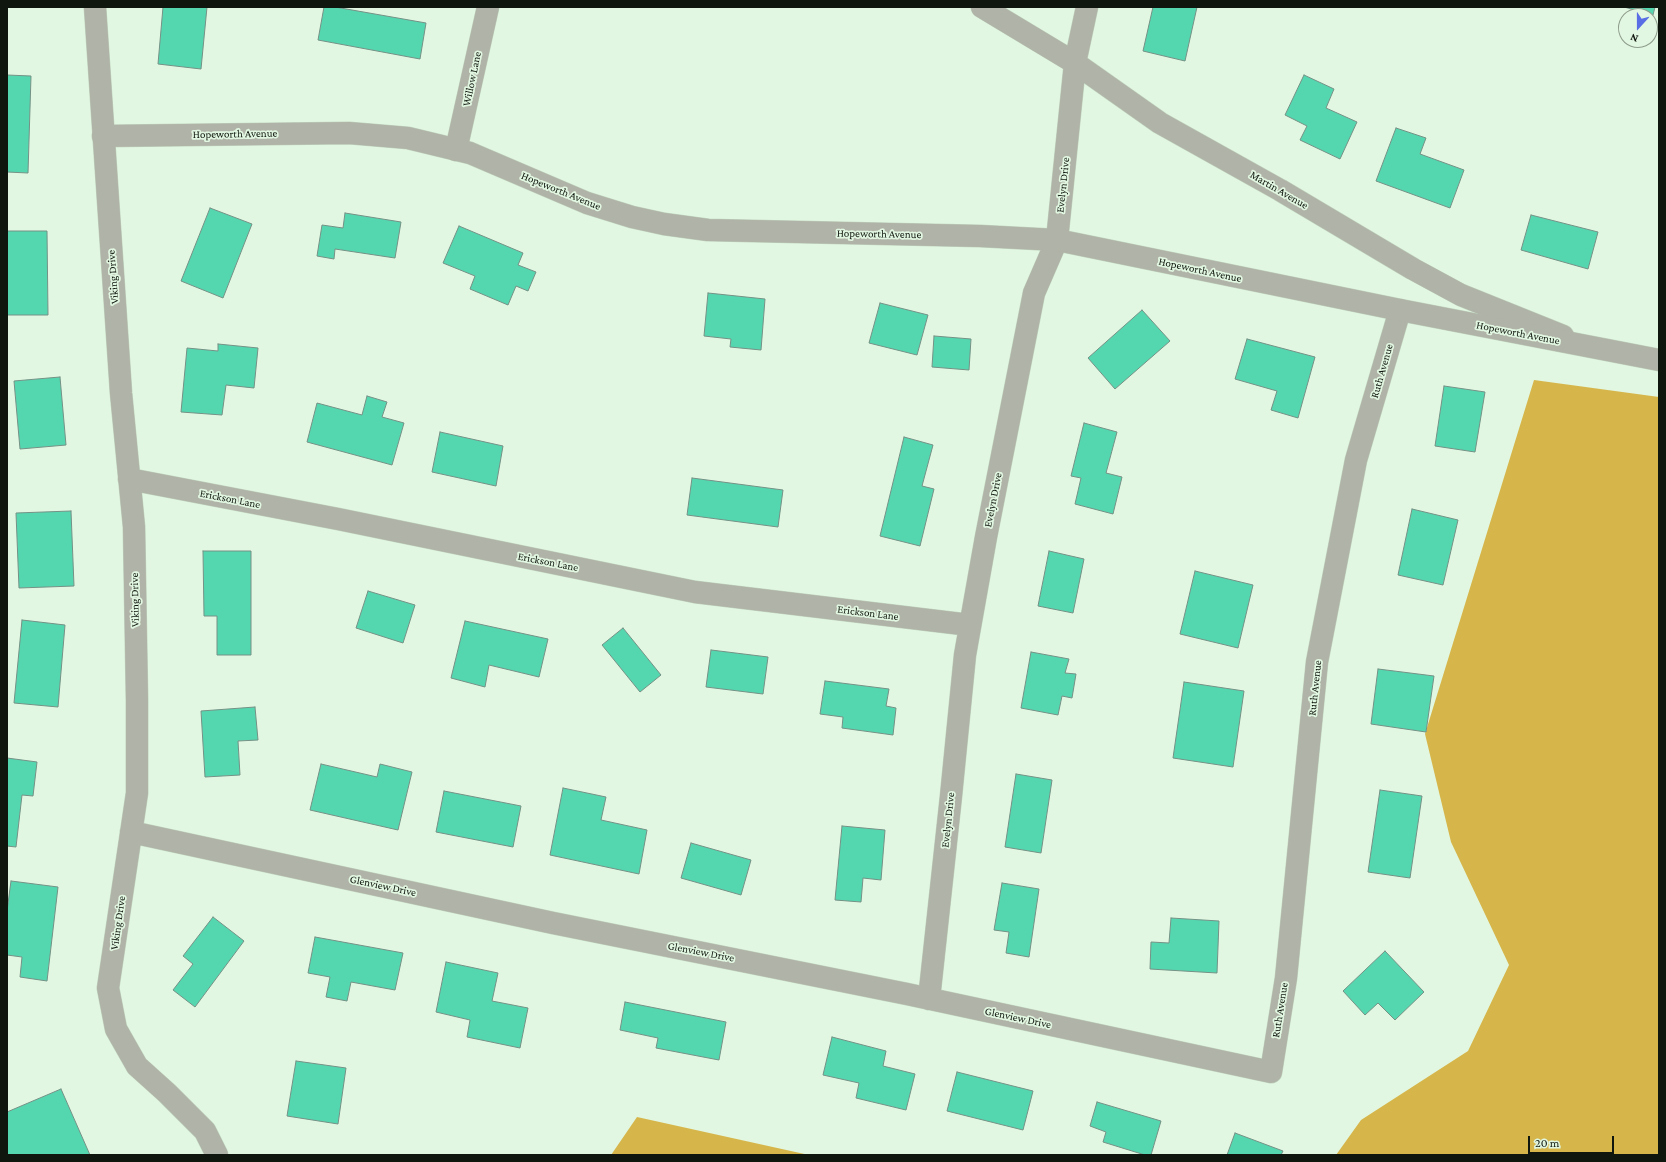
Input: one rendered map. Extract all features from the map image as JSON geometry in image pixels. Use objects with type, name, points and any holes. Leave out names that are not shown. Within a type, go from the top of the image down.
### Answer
[{"type":"street","name":"Viking Drive","points":[[95,7],[103,136],[129,479],[134,526],[137,700],[136,793],[108,988],[116,1029],[137,1066],[167,1092],[205,1131],[217,1155]]},
{"type":"street","name":"Willow Lane","points":[[456,150],[488,7]]},
{"type":"street","name":"Martin Avenue","points":[[982,7],[1075,63],[1160,123],[1280,190],[1413,269],[1461,295],[1590,347]]},
{"type":"street","name":"Evelyn Drive","points":[[929,999],[965,655],[994,494],[1034,293],[1057,240],[1075,63],[1087,7]]},
{"type":"street","name":"Hopeworth Avenue","points":[[103,136],[349,133],[408,138],[470,153],[587,203],[632,217],[708,230],[980,236],[1057,240],[1400,310],[1659,360]]},
{"type":"street","name":"Ruth Avenue","points":[[1271,1072],[1286,978],[1317,662],[1356,460],[1400,310]]},
{"type":"street","name":"Erickson Lane","points":[[129,479],[338,519],[695,592],[970,625]]},
{"type":"street","name":"Glenview Drive","points":[[131,832],[546,921],[908,994],[1271,1072]]},
{"type":"shaded area","points":[[1534,380],[1659,397],[1659,1155],[1336,1155],[1361,1120],[1468,1051],[1509,965],[1451,842],[1425,734]]},
{"type":"shaded area","points":[[637,1117],[809,1155],[611,1155]]},
{"type":"building","points":[[163,7],[207,7],[201,69],[158,64]]},
{"type":"building","points":[[324,7],[335,7],[426,23],[420,59],[318,40]]},
{"type":"building","points":[[1153,7],[1197,7],[1185,61],[1143,51]]},
{"type":"building","points":[[1624,7],[1655,7],[1655,8]]},
{"type":"building","points":[[7,75],[31,76],[28,173],[7,172]]},
{"type":"building","points":[[1304,75],[1334,89],[1326,108],[1357,122],[1340,159],[1300,140],[1307,126],[1285,115]]},
{"type":"building","points":[[1396,128],[1426,138],[1420,154],[1464,170],[1450,208],[1376,181]]},
{"type":"building","points":[[210,208],[252,224],[223,298],[181,281]]},
{"type":"building","points":[[345,213],[401,222],[395,258],[335,249],[334,259],[317,256],[322,225],[343,228]]},
{"type":"building","points":[[1531,215],[1598,232],[1588,269],[1521,250]]},
{"type":"building","points":[[459,226],[523,253],[518,265],[536,272],[528,291],[516,286],[508,305],[470,289],[475,276],[443,263]]},
{"type":"building","points":[[7,231],[47,231],[48,315],[7,315]]},
{"type":"building","points":[[708,293],[765,299],[761,350],[730,347],[731,339],[704,336]]},
{"type":"building","points":[[880,303],[928,315],[917,355],[869,343]]},
{"type":"building","points":[[1142,310],[1170,341],[1115,389],[1088,358]]},
{"type":"building","points":[[934,336],[971,339],[969,370],[932,367]]},
{"type":"building","points":[[1247,339],[1315,357],[1298,418],[1271,410],[1277,391],[1235,379]]},
{"type":"building","points":[[218,344],[258,348],[254,388],[226,385],[222,415],[181,412],[187,348],[218,351]]},
{"type":"building","points":[[60,377],[66,445],[20,449],[14,381]]},
{"type":"building","points":[[1444,386],[1485,392],[1475,452],[1435,446]]},
{"type":"building","points":[[367,396],[387,402],[382,417],[404,423],[392,465],[307,442],[317,403],[362,415]]},
{"type":"building","points":[[1084,423],[1117,432],[1106,473],[1122,477],[1113,514],[1075,504],[1081,478],[1071,476]]},
{"type":"building","points":[[440,432],[503,446],[496,486],[432,472]]},
{"type":"building","points":[[904,437],[933,445],[922,486],[934,489],[920,546],[880,536]]},
{"type":"building","points":[[692,478],[783,490],[778,527],[687,515]]},
{"type":"building","points":[[1412,509],[1458,520],[1443,585],[1398,575]]},
{"type":"building","points":[[71,511],[74,586],[19,588],[16,513]]},
{"type":"building","points":[[203,551],[251,551],[251,655],[217,655],[217,616],[204,616]]},
{"type":"building","points":[[1049,551],[1084,559],[1073,613],[1038,606]]},
{"type":"building","points":[[1195,571],[1253,585],[1238,648],[1180,634]]},
{"type":"building","points":[[368,591],[415,605],[403,643],[356,628]]},
{"type":"building","points":[[22,620],[65,625],[58,707],[14,703]]},
{"type":"building","points":[[465,621],[548,639],[539,677],[489,665],[485,687],[451,678]]},
{"type":"building","points":[[623,628],[661,675],[640,692],[602,645]]},
{"type":"building","points":[[711,650],[768,657],[763,694],[706,687]]},
{"type":"building","points":[[1031,652],[1069,659],[1065,673],[1076,674],[1072,698],[1062,696],[1058,715],[1021,708]]},
{"type":"building","points":[[1378,669],[1434,676],[1426,732],[1371,724]]},
{"type":"building","points":[[825,681],[889,689],[886,706],[896,708],[893,735],[842,728],[843,717],[820,714]]},
{"type":"building","points":[[1184,682],[1244,691],[1233,767],[1173,758]]},
{"type":"building","points":[[255,707],[258,740],[238,741],[240,775],[205,777],[201,711]]},
{"type":"building","points":[[7,758],[37,762],[33,796],[22,795],[16,847],[7,846]]},
{"type":"building","points":[[321,764],[377,777],[380,764],[412,772],[398,830],[310,810]]},
{"type":"building","points":[[1016,774],[1052,780],[1041,853],[1005,847]]},
{"type":"building","points":[[563,788],[606,797],[601,820],[647,830],[639,874],[550,855]]},
{"type":"building","points":[[1380,790],[1422,796],[1410,878],[1368,872]]},
{"type":"building","points":[[444,791],[521,806],[513,847],[436,832]]},
{"type":"building","points":[[842,826],[885,830],[881,880],[863,878],[861,902],[835,900]]},
{"type":"building","points":[[691,843],[751,860],[741,895],[681,878]]},
{"type":"building","points":[[11,881],[58,887],[47,981],[20,977],[22,957],[7,955],[7,911]]},
{"type":"building","points":[[1002,883],[1039,889],[1029,957],[1006,953],[1009,932],[994,930]]},
{"type":"building","points":[[213,917],[244,941],[195,1007],[173,990],[193,964],[183,956]]},
{"type":"building","points":[[1171,918],[1219,921],[1217,973],[1150,969],[1151,942],[1169,943]]},
{"type":"building","points":[[315,937],[403,953],[395,990],[351,982],[347,1001],[326,997],[330,977],[308,973]]},
{"type":"building","points":[[1385,951],[1424,992],[1395,1020],[1378,1003],[1365,1015],[1343,991]]},
{"type":"building","points":[[446,962],[498,973],[492,1001],[528,1008],[520,1048],[467,1037],[470,1020],[436,1012]]},
{"type":"building","points":[[625,1002],[726,1022],[719,1060],[656,1048],[658,1038],[620,1030]]},
{"type":"building","points":[[832,1037],[886,1051],[883,1066],[915,1074],[906,1110],[856,1098],[859,1083],[823,1075]]},
{"type":"building","points":[[296,1061],[346,1068],[338,1124],[287,1116]]},
{"type":"building","points":[[957,1072],[1033,1091],[1023,1130],[947,1111]]},
{"type":"building","points":[[61,1089],[90,1155],[7,1155],[7,1112]]},
{"type":"building","points":[[1097,1102],[1161,1121],[1151,1155],[1145,1155],[1103,1142],[1106,1132],[1090,1126]]},
{"type":"building","points":[[1235,1133],[1283,1151],[1281,1155],[1227,1155]]}]
